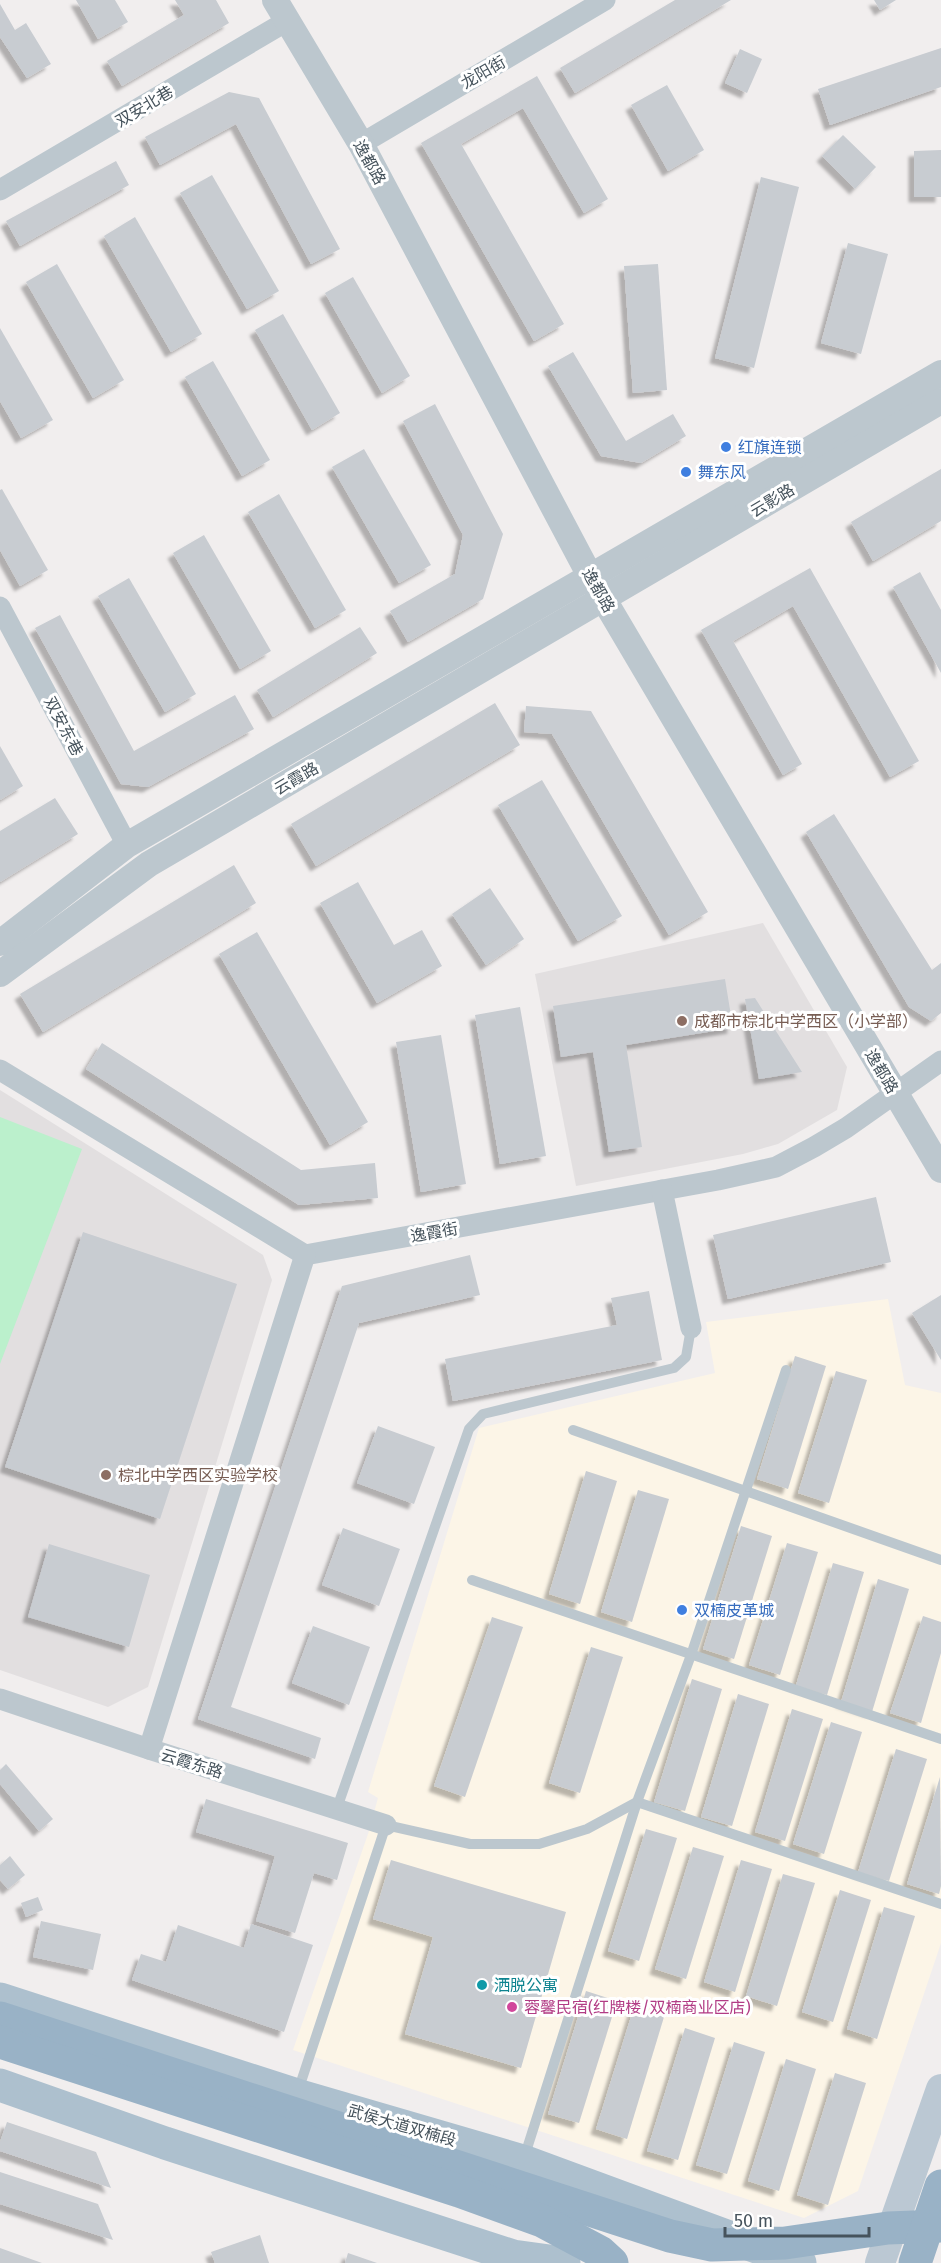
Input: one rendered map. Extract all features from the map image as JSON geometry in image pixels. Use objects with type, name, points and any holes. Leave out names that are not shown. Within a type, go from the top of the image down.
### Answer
[{"type":"highway","points":[[0,2018],[670,2236],[712,2245],[801,2242],[888,2228],[941,2226]]},
{"type":"highway","points":[[0,2042],[480,2198],[542,2221],[600,2252],[612,2263]]},
{"type":"highway","points":[[915,2263],[941,2186]]},
{"type":"main road","name":"武侯大道双楠段","points":[[0,1999],[297,2095],[523,2161],[800,2263]]},
{"type":"main road","points":[[0,2085],[165,2143],[513,2256],[564,2263]]},
{"type":"main road","points":[[880,2263],[941,2088]]},
{"type":"street","name":"龙阳街","points":[[361,144],[605,0]]},
{"type":"street","name":"逸都路","points":[[281,10],[361,144],[590,576],[941,1170]]},
{"type":"street","name":"双安北巷","points":[[0,190],[281,10]]},
{"type":"street","points":[[0,943],[127,845],[941,373]]},
{"type":"street","name":"云影路","points":[[604,599],[941,401]]},
{"type":"street","name":"云霞路","points":[[0,974],[149,864],[604,599]]},
{"type":"street","name":"双安东巷","points":[[0,607],[127,845]]},
{"type":"street","name":"逸霞街","points":[[305,1255],[776,1167],[846,1128],[941,1061]]},
{"type":"street","points":[[0,1070],[305,1255],[149,1749]]},
{"type":"street","points":[[662,1190],[691,1328]]},
{"type":"street","name":"云霞东路","points":[[0,1699],[386,1825]]},
{"type":"lane","points":[[337,1808],[468,1429],[483,1414],[674,1368],[686,1356],[691,1328]]},
{"type":"lane","points":[[523,2161],[637,1802],[692,1655],[786,1370]]},
{"type":"lane","points":[[573,1430],[941,1560]]},
{"type":"lane","points":[[472,1580],[941,1739]]},
{"type":"lane","points":[[297,2095],[386,1825],[470,1844],[539,1845],[587,1829],[637,1802],[941,1904]]},
{"type":"shaded area","name":"成都市棕北中学西区（小学部）","points":[[763,923],[847,1067],[837,1110],[778,1144],[743,1154],[576,1186],[535,974]]},
{"type":"shaded area","name":"棕北中学西区实验学校","points":[[0,1090],[263,1255],[272,1280],[148,1687],[108,1707],[0,1670]]},
{"type":"shaded area","name":"双楠皮革城","points":[[888,1299],[905,1385],[941,1393],[941,1943],[858,2191],[804,2218],[293,2050],[368,1834],[378,1798],[368,1792],[479,1428],[715,1373],[706,1322]]},
{"type":"green space","points":[[0,1117],[82,1149],[0,1364]]},
{"type":"building","points":[[76,0],[115,0],[128,22],[98,39]]},
{"type":"building","points":[[175,0],[216,0],[229,23],[122,86],[107,61],[184,15]]},
{"type":"building","points":[[675,0],[731,0],[575,93],[560,68]]},
{"type":"building","points":[[874,0],[896,0],[880,10]]},
{"type":"building","points":[[0,4],[15,30],[26,23],[51,64],[27,78],[0,37]]},
{"type":"building","points":[[941,48],[941,87],[830,125],[818,89]]},
{"type":"building","points":[[740,49],[762,59],[747,93],[725,83]]},
{"type":"building","points":[[537,76],[608,199],[584,213],[523,108],[461,144],[564,324],[534,341],[421,143]]},
{"type":"building","points":[[667,85],[704,150],[668,171],[631,105]]},
{"type":"building","points":[[229,92],[259,98],[340,249],[311,264],[236,124],[160,165],[145,137]]},
{"type":"building","points":[[843,135],[876,167],[855,189],[822,156]]},
{"type":"building","points":[[941,150],[941,197],[914,197],[914,151]]},
{"type":"building","points":[[116,161],[129,185],[20,246],[6,221]]},
{"type":"building","points":[[212,175],[279,291],[247,309],[180,193]]},
{"type":"building","points":[[761,177],[799,187],[754,368],[715,358]]},
{"type":"building","points":[[135,217],[202,334],[171,352],[104,236]]},
{"type":"building","points":[[848,243],[888,254],[861,354],[821,343]]},
{"type":"building","points":[[57,264],[124,380],[93,398],[26,282]]},
{"type":"building","points":[[658,264],[667,390],[633,393],[624,266]]},
{"type":"building","points":[[353,277],[410,376],[382,393],[325,293]]},
{"type":"building","points":[[283,314],[340,413],[312,430],[255,330]]},
{"type":"building","points":[[0,328],[53,420],[21,438],[0,401]]},
{"type":"building","points":[[573,352],[626,441],[673,414],[686,436],[641,463],[601,456],[548,366]]},
{"type":"building","points":[[213,361],[270,460],[242,476],[185,377]]},
{"type":"building","points":[[435,404],[503,534],[483,599],[408,642],[390,611],[455,574],[463,535],[403,421]]},
{"type":"building","points":[[364,449],[431,565],[399,583],[332,467]]},
{"type":"building","points":[[941,469],[941,521],[873,561],[851,522]]},
{"type":"building","points":[[2,489],[48,570],[20,586],[0,550],[0,490]]},
{"type":"building","points":[[279,494],[346,610],[315,628],[248,512]]},
{"type":"building","points":[[204,535],[271,651],[240,669],[173,553]]},
{"type":"building","points":[[810,568],[919,761],[890,777],[793,606],[733,641],[802,764],[783,775],[701,630]]},
{"type":"building","points":[[920,572],[941,610],[941,673],[893,587]]},
{"type":"building","points":[[129,578],[196,694],[165,712],[98,596]]},
{"type":"building","points":[[60,615],[134,751],[235,695],[254,729],[148,787],[121,784],[35,628]]},
{"type":"building","points":[[360,627],[377,653],[273,717],[257,690]]},
{"type":"building","points":[[495,703],[520,745],[316,866],[291,824]]},
{"type":"building","points":[[526,706],[591,711],[708,912],[669,935],[552,734],[524,732]]},
{"type":"building","points":[[0,746],[23,786],[0,800]]},
{"type":"building","points":[[542,780],[622,916],[578,941],[498,805]]},
{"type":"building","points":[[55,798],[78,834],[0,882],[0,831]]},
{"type":"building","points":[[834,814],[932,970],[941,963],[941,1013],[931,1021],[909,1007],[806,832]]},
{"type":"building","points":[[234,865],[256,903],[43,1032],[20,994]]},
{"type":"building","points":[[358,882],[394,945],[422,930],[442,966],[377,1003],[320,903]]},
{"type":"building","points":[[490,888],[524,939],[486,965],[452,914]]},
{"type":"building","points":[[257,932],[368,1122],[330,1145],[219,954]]},
{"type":"building","points":[[725,979],[733,1028],[626,1045],[642,1147],[609,1152],[593,1052],[561,1057],[553,1006]]},
{"type":"building","points":[[755,998],[802,1072],[759,1079],[745,999]]},
{"type":"building","points":[[520,1007],[546,1156],[500,1164],[475,1015]]},
{"type":"building","points":[[441,1035],[466,1184],[421,1192],[396,1042]]},
{"type":"building","points":[[102,1043],[301,1170],[375,1163],[378,1198],[299,1205],[86,1069]]},
{"type":"building","points":[[876,1197],[891,1262],[728,1299],[713,1235]]},
{"type":"building","points":[[83,1232],[237,1284],[160,1519],[5,1467]]},
{"type":"building","points":[[470,1255],[480,1295],[359,1323],[231,1707],[321,1738],[315,1759],[198,1719],[342,1286]]},
{"type":"building","points":[[649,1291],[662,1360],[453,1401],[445,1359],[617,1325],[611,1298]]},
{"type":"building","points":[[941,1295],[941,1360],[912,1313]]},
{"type":"building","points":[[795,1356],[826,1366],[788,1489],[757,1479]]},
{"type":"building","points":[[836,1371],[867,1380],[829,1503],[798,1493]]},
{"type":"building","points":[[378,1426],[435,1447],[414,1504],[357,1483]]},
{"type":"building","points":[[586,1471],[617,1481],[580,1604],[549,1594]]},
{"type":"building","points":[[638,1490],[669,1499],[632,1622],[601,1612]]},
{"type":"building","points":[[741,1526],[772,1536],[734,1659],[703,1649]]},
{"type":"building","points":[[343,1528],[400,1549],[379,1606],[322,1585]]},
{"type":"building","points":[[787,1543],[818,1552],[780,1675],[749,1665]]},
{"type":"building","points":[[49,1544],[150,1575],[129,1647],[28,1617]]},
{"type":"building","points":[[833,1563],[864,1572],[827,1695],[796,1685]]},
{"type":"building","points":[[878,1579],[909,1589],[872,1712],[841,1702]]},
{"type":"building","points":[[923,1616],[941,1622],[941,1653],[921,1723],[890,1713]]},
{"type":"building","points":[[492,1617],[523,1627],[465,1797],[434,1786]]},
{"type":"building","points":[[313,1626],[370,1647],[349,1705],[292,1683]]},
{"type":"building","points":[[591,1647],[623,1657],[580,1793],[549,1783]]},
{"type":"building","points":[[692,1679],[722,1689],[685,1811],[654,1802]]},
{"type":"building","points":[[738,1694],[769,1704],[732,1826],[701,1817]]},
{"type":"building","points":[[792,1709],[823,1719],[785,1841],[755,1832]]},
{"type":"building","points":[[831,1722],[862,1732],[824,1854],[793,1844]]},
{"type":"building","points":[[896,1749],[927,1759],[889,1881],[858,1872]]},
{"type":"building","points":[[6,1764],[53,1819],[39,1831],[0,1784],[0,1770]]},
{"type":"building","points":[[940,1777],[941,1886],[939,1894],[907,1884]]},
{"type":"building","points":[[206,1799],[348,1843],[337,1880],[314,1873],[295,1933],[256,1921],[275,1856],[196,1832]]},
{"type":"building","points":[[646,1829],[677,1838],[639,1961],[608,1951]]},
{"type":"building","points":[[693,1847],[724,1856],[686,1979],[655,1969]]},
{"type":"building","points":[[10,1856],[25,1875],[8,1889],[0,1880],[0,1865]]},
{"type":"building","name":"洒脱公寓","points":[[391,1860],[566,1912],[521,2068],[405,2034],[433,1937],[373,1919]]},
{"type":"building","points":[[741,1860],[772,1869],[735,1992],[704,1982]]},
{"type":"building","points":[[783,1874],[815,1883],[777,2006],[746,1996]]},
{"type":"building","points":[[840,1890],[871,1900],[833,2022],[802,2012]]},
{"type":"building","points":[[38,1897],[43,1910],[26,1917],[21,1903]]},
{"type":"building","points":[[884,1907],[915,1916],[877,2039],[847,2029]]},
{"type":"building","points":[[41,1921],[101,1934],[93,1970],[33,1957]]},
{"type":"building","points":[[251,1924],[313,1945],[284,2032],[132,1980],[141,1954],[166,1962],[178,1925],[244,1948]]},
{"type":"building","points":[[586,1991],[617,2001],[579,2123],[548,2114]]},
{"type":"building","points":[[634,2007],[664,2017],[627,2139],[596,2129]]},
{"type":"building","points":[[685,2028],[715,2038],[678,2160],[647,2151]]},
{"type":"building","points":[[734,2042],[765,2052],[727,2174],[696,2165]]},
{"type":"building","points":[[786,2059],[816,2069],[779,2191],[748,2181]]},
{"type":"building","points":[[835,2073],[866,2083],[828,2205],[797,2195]]},
{"type":"building","points":[[7,2122],[96,2152],[111,2188],[0,2151],[0,2142]]},
{"type":"building","points":[[0,2172],[98,2204],[113,2240],[0,2204]]},
{"type":"building","points":[[260,2235],[269,2263],[215,2263],[211,2252]]},
{"type":"building","points":[[0,2248],[42,2263],[0,2263]]},
{"type":"building","points":[[348,2253],[377,2263],[345,2263]]},
{"type":"place","name":"红旗连锁","points":[[726,447]]},
{"type":"place","name":"舞东风","points":[[686,472]]},
{"type":"place","name":"成都市棕北中学西区（小学部）","points":[[682,1021]]},
{"type":"place","name":"棕北中学西区实验学校","points":[[106,1475]]},
{"type":"place","name":"双楠皮革城","points":[[682,1610]]},
{"type":"place","name":"洒脱公寓","points":[[482,1985]]},
{"type":"place","name":"蓉馨民宿(红牌楼/双楠商业区店)","points":[[512,2007]]}]
